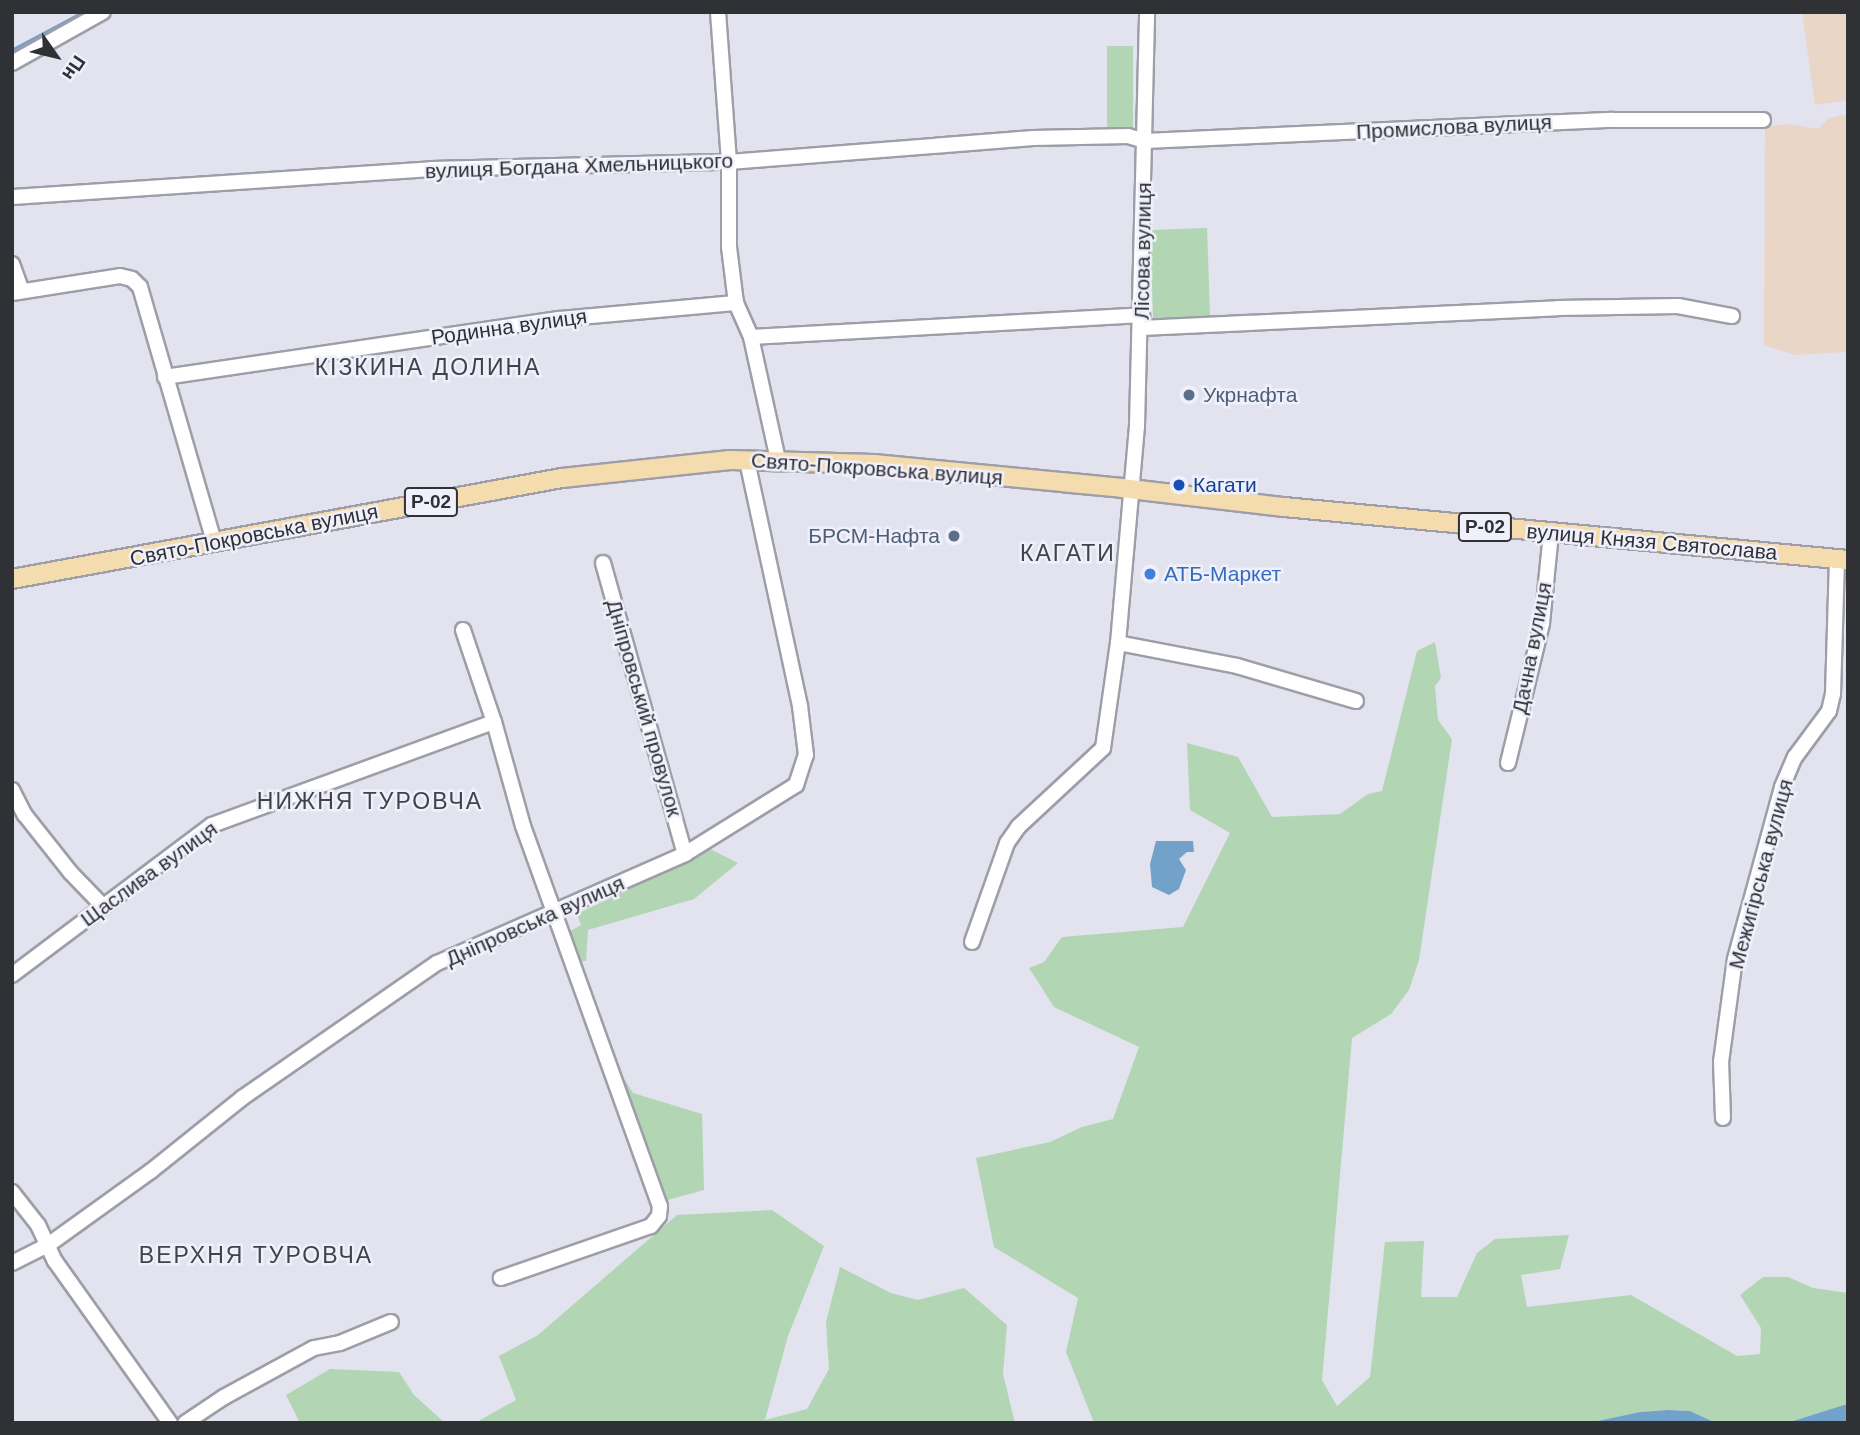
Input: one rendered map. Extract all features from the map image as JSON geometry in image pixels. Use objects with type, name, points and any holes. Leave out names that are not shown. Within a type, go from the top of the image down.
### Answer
[{"type":"main road","name":"Свято-Покровська вулиця","points":[[12,579],[562,478],[700,462],[778,460],[874,464],[1126,488]]},
{"type":"main road","name":"вулиця Князя Святослава","points":[[1126,488],[1284,508],[1843,559]]},
{"type":"street","points":[[12,63],[103,12]]},
{"type":"street","points":[[718,12],[729,162],[729,247],[736,303],[751,337],[778,460]]},
{"type":"street","name":"Лісова вулиця","points":[[972,942],[1007,843],[1018,827],[1103,748],[1118,643],[1126,488],[1137,426],[1147,12]]},
{"type":"street","name":"Промислова вулиця","points":[[1145,141],[1613,120],[1763,120]]},
{"type":"street","name":"вулиця Богдана Хмельницького","points":[[12,197],[432,169],[729,162],[1033,138],[1128,136],[1145,141]]},
{"type":"street","points":[[12,264],[17,292],[120,276],[132,279],[140,287],[214,542]]},
{"type":"street","name":"Родинна вулиця","points":[[165,377],[559,319],[736,303]]},
{"type":"street","points":[[751,337],[1558,308],[1678,306],[1732,316]]},
{"type":"street","name":"Дніпровська вулиця","points":[[12,1263],[48,1245],[151,1171],[242,1098],[438,963],[685,854],[785,793],[801,778],[806,755],[793,669],[747,460]]},
{"type":"street","name":"Дачна вулиця","points":[[1508,763],[1542,622],[1551,533]]},
{"type":"street","name":"Межигірська вулиця","points":[[1723,1118],[1721,1062],[1735,960],[1783,788],[1795,757],[1829,711],[1833,694],[1843,559]]},
{"type":"street","name":"Дніпровський провулок","points":[[603,563],[685,854]]},
{"type":"street","points":[[463,630],[494,722],[523,826],[660,1206],[659,1216],[651,1226],[501,1278]]},
{"type":"street","points":[[1118,643],[1237,666],[1356,701]]},
{"type":"street","name":"Щаслива вулиця","points":[[12,975],[212,825],[494,722]]},
{"type":"street","points":[[12,790],[26,815],[71,873],[103,906]]},
{"type":"street","points":[[12,1192],[37,1225],[55,1261],[170,1423]]},
{"type":"street","points":[[185,1423],[224,1397],[314,1348],[340,1343],[391,1322]]},
{"type":"shaded area","points":[[1802,12],[1848,12],[1848,100],[1815,105]]},
{"type":"shaded area","points":[[1848,114],[1848,352],[1795,355],[1764,345],[1765,127],[1790,124],[1818,129],[1829,118]]},
{"type":"green space","points":[[1107,46],[1133,46],[1133,127],[1107,127]]},
{"type":"green space","points":[[1207,228],[1210,317],[1153,319],[1150,230]]},
{"type":"green space","points":[[1435,642],[1441,678],[1435,686],[1438,720],[1452,739],[1419,960],[1409,990],[1391,1014],[1352,1038],[1322,1380],[1337,1406],[1370,1377],[1385,1242],[1424,1241],[1421,1297],[1457,1297],[1477,1253],[1495,1239],[1569,1235],[1560,1269],[1521,1275],[1527,1307],[1631,1295],[1737,1356],[1760,1354],[1761,1328],[1740,1295],[1763,1277],[1788,1277],[1813,1288],[1848,1293],[1848,1404],[1787,1423],[1716,1423],[1690,1411],[1668,1410],[1640,1412],[1588,1423],[1094,1423],[1066,1352],[1078,1298],[994,1247],[976,1158],[1050,1142],[1082,1127],[1113,1119],[1139,1047],[1054,1007],[1029,968],[1044,962],[1062,937],[1183,927],[1230,833],[1190,810],[1187,743],[1238,757],[1272,817],[1340,814],[1368,794],[1382,791],[1417,651]]},
{"type":"green space","points":[[710,849],[738,863],[694,899],[588,930],[586,961],[577,962],[567,933],[581,925],[577,914]]},
{"type":"green space","points":[[620,1079],[625,1080],[633,1093],[702,1114],[704,1190],[664,1201]]},
{"type":"green space","points":[[772,1210],[824,1246],[788,1336],[765,1420],[807,1409],[829,1369],[826,1322],[840,1267],[891,1293],[918,1300],[964,1288],[1007,1325],[1003,1374],[1015,1423],[475,1423],[516,1400],[499,1356],[538,1335],[677,1215]]},
{"type":"green space","points":[[330,1369],[399,1372],[414,1395],[445,1423],[300,1423],[286,1395]]},
{"type":"water","points":[[1156,841],[1193,841],[1194,852],[1187,852],[1179,859],[1186,870],[1179,889],[1169,895],[1152,887],[1150,864]]},
{"type":"water","points":[[1848,1404],[1848,1423],[1787,1423],[1844,1405]]},
{"type":"water","points":[[1690,1411],[1716,1423],[1588,1423],[1640,1412]]},
{"type":"waterway","points":[[12,51],[85,12]]},
{"type":"place","name":"Укрнафта","points":[[1189,395]]},
{"type":"place","name":"Кагати","points":[[1179,485]]},
{"type":"place","name":"БРСМ-Нафта","points":[[954,536]]},
{"type":"place","name":"АТБ-Маркет","points":[[1150,574]]},
{"type":"district","name":"КІЗКИНА ДОЛИНА","points":[[428,367]]},
{"type":"district","name":"КАГАТИ","points":[[1068,553]]},
{"type":"district","name":"НИЖНЯ ТУРОВЧА","points":[[370,801]]},
{"type":"district","name":"ВЕРХНЯ ТУРОВЧА","points":[[256,1255]]}]
